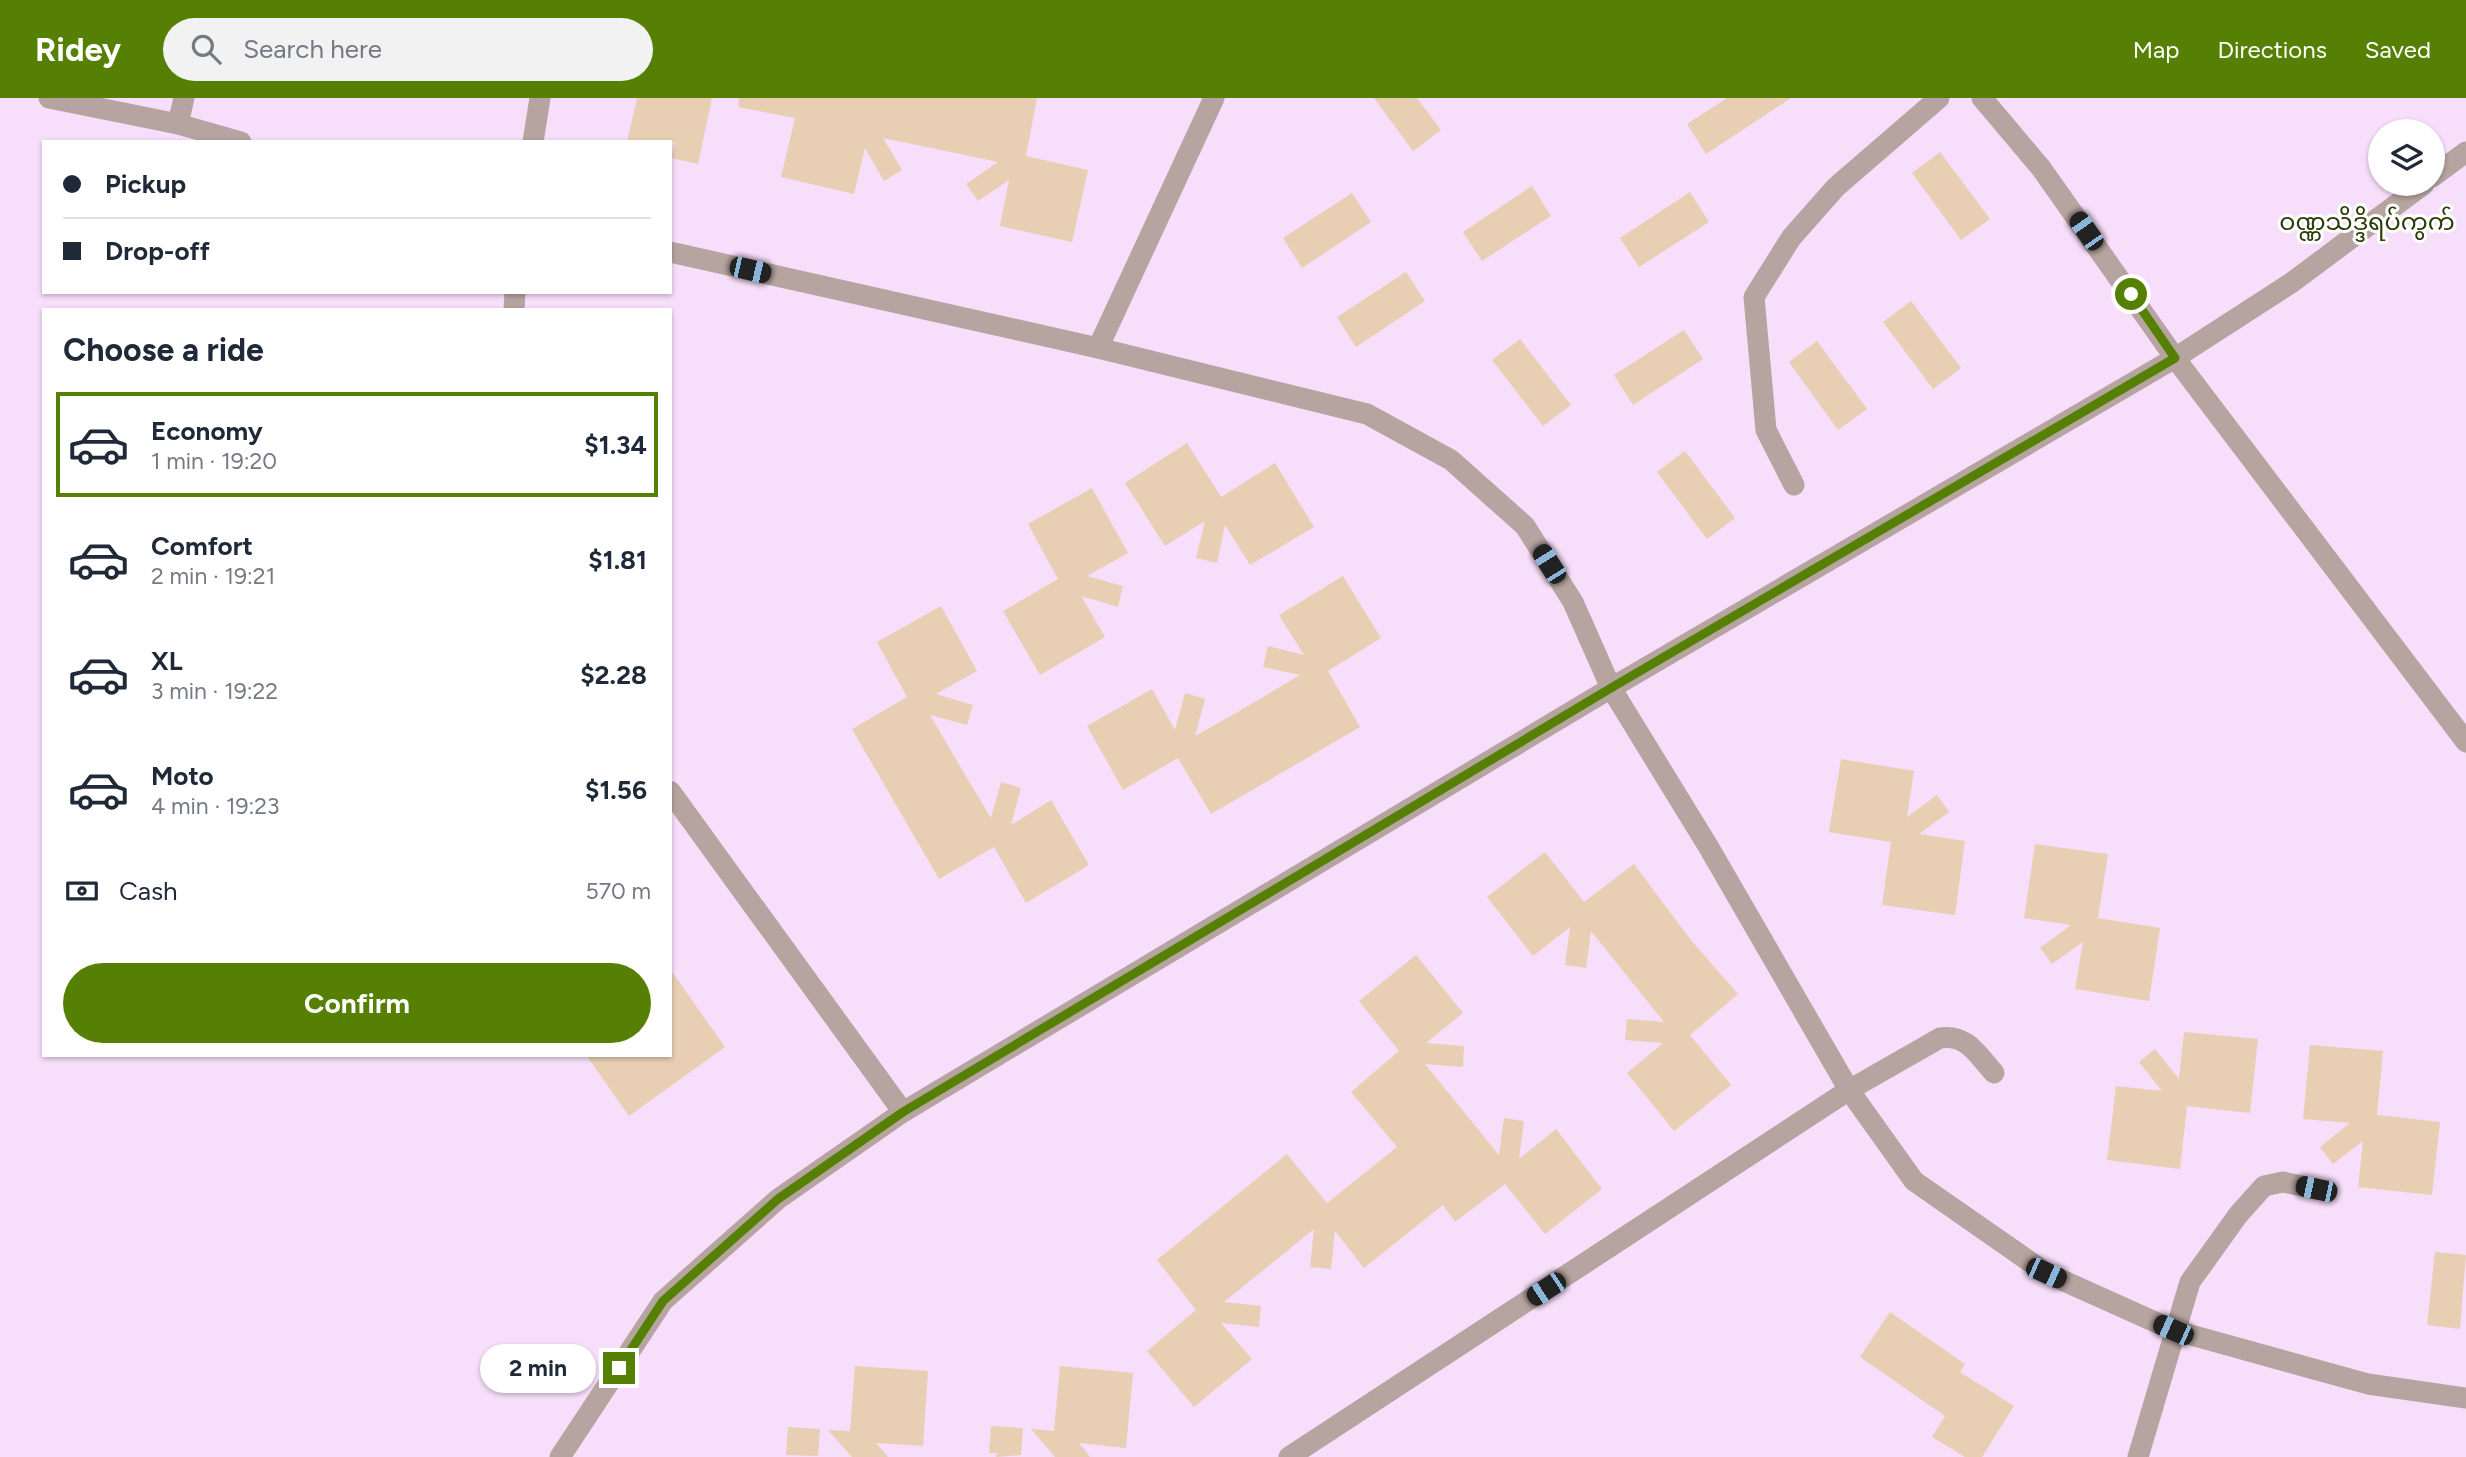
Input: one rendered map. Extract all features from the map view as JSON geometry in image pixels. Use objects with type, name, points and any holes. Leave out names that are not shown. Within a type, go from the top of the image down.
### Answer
[{"type":"street","points":[[49,98],[178,124],[234,140]]},
{"type":"street","points":[[178,124],[184,98]]},
{"type":"street","points":[[533,140],[540,98]]},
{"type":"street","points":[[1098,348],[1214,98]]},
{"type":"street","points":[[1794,485],[1766,430],[1754,297],[1791,238],[1836,187],[1939,98]]},
{"type":"street","points":[[1982,98],[2041,167],[2175,358],[2466,742]]},
{"type":"street","points":[[2445,167],[2466,152]]},
{"type":"street","points":[[560,1457],[663,1301],[778,1199],[903,1112],[1611,688],[2175,358],[2291,283],[2408,196]]},
{"type":"street","points":[[672,252],[1098,348],[1367,414],[1451,460],[1525,526],[1573,602],[1611,688],[1708,846],[1849,1090],[1914,1181],[2046,1273],[2173,1330],[2368,1384],[2466,1398]]},
{"type":"street","points":[[672,794],[903,1112]]},
{"type":"street","points":[[1292,1456],[1849,1090],[1940,1038],[1954,1036],[1966,1040],[1994,1073]]},
{"type":"street","points":[[2138,1457],[2173,1330],[2190,1282],[2238,1215],[2264,1186],[2283,1182],[2316,1189]]},
{"type":"building","points":[[637,98],[712,98],[698,164],[672,158],[675,142],[672,140],[627,140]]},
{"type":"building","points":[[739,98],[1037,98],[1026,156],[1088,170],[1072,242],[1000,226],[1009,180],[978,201],[966,184],[998,162],[883,138],[902,170],[884,181],[865,148],[854,194],[781,177],[795,118],[738,107]]},
{"type":"building","points":[[1374,98],[1417,98],[1441,130],[1413,151]]},
{"type":"building","points":[[1727,98],[1791,98],[1706,154],[1687,124]]},
{"type":"building","points":[[1940,152],[1990,219],[1961,240],[1912,173]]},
{"type":"building","points":[[1532,186],[1551,216],[1482,261],[1463,232]]},
{"type":"building","points":[[1690,192],[1709,222],[1639,267],[1620,238]]},
{"type":"building","points":[[1352,193],[1371,222],[1302,268],[1283,238]]},
{"type":"building","points":[[1406,272],[1425,301],[1356,347],[1337,317]]},
{"type":"building","points":[[1911,301],[1961,368],[1933,389],[1883,322]]},
{"type":"building","points":[[1684,330],[1703,359],[1633,405],[1614,375]]},
{"type":"building","points":[[1520,339],[1571,405],[1543,426],[1492,360]]},
{"type":"building","points":[[1817,341],[1867,409],[1838,430],[1789,362]]},
{"type":"building","points":[[1187,443],[1221,497],[1275,463],[1314,527],[1250,565],[1225,525],[1217,563],[1196,558],[1205,521],[1165,546],[1125,483]]},
{"type":"building","points":[[1685,451],[1735,518],[1707,539],[1657,472]]},
{"type":"building","points":[[1092,488],[1128,553],[1087,576],[1123,586],[1118,607],[1081,596],[1105,637],[1040,675],[1003,611],[1058,579],[1028,524]]},
{"type":"building","points":[[1343,576],[1381,638],[1328,671],[1360,727],[1211,814],[1178,758],[1123,790],[1087,726],[1152,689],[1175,730],[1185,693],[1205,699],[1195,736],[1236,713],[1300,675],[1263,667],[1268,646],[1304,655],[1279,615]]},
{"type":"building","points":[[941,606],[977,671],[936,694],[973,705],[967,725],[930,715],[991,818],[1001,782],[1021,788],[1011,825],[1051,800],[1089,865],[1026,903],[994,847],[939,879],[852,729],[907,697],[877,642]]},
{"type":"building","points":[[1841,759],[1914,771],[1907,817],[1937,795],[1949,812],[1919,834],[1965,841],[1955,915],[1882,905],[1891,842],[1829,832]]},
{"type":"building","points":[[2035,844],[2108,854],[2098,918],[2160,928],[2149,1001],[2075,989],[2083,942],[2052,964],[2040,948],[2071,925],[2024,918]]},
{"type":"building","points":[[1545,852],[1584,902],[1634,864],[1690,939],[1738,994],[1690,1035],[1731,1085],[1674,1131],[1627,1073],[1663,1043],[1625,1040],[1627,1019],[1664,1022],[1591,931],[1586,968],[1565,965],[1570,927],[1533,956],[1487,897]]},
{"type":"building","points":[[1416,955],[1463,1013],[1426,1043],[1464,1046],[1463,1067],[1425,1064],[1499,1155],[1504,1118],[1524,1121],[1519,1159],[1556,1129],[1602,1189],[1545,1234],[1505,1184],[1455,1222],[1443,1205],[1364,1268],[1335,1231],[1331,1269],[1310,1267],[1314,1229],[1224,1302],[1261,1306],[1259,1327],[1221,1323],[1252,1359],[1194,1407],[1147,1351],[1196,1310],[1157,1260],[1287,1154],[1327,1203],[1397,1147],[1351,1092],[1399,1051],[1359,1001]]},
{"type":"building","points":[[672,972],[725,1047],[629,1116],[587,1057],[672,1057]]},
{"type":"building","points":[[2184,1032],[2258,1039],[2250,1113],[2187,1106],[2180,1169],[2107,1160],[2116,1086],[2162,1091],[2139,1062],[2155,1049],[2179,1079]]},
{"type":"building","points":[[2310,1045],[2383,1051],[2377,1115],[2440,1122],[2432,1195],[2358,1187],[2363,1141],[2333,1164],[2320,1147],[2350,1123],[2303,1119]]},
{"type":"building","points":[[2435,1252],[2466,1255],[2460,1329],[2427,1325]]},
{"type":"building","points":[[1890,1312],[1965,1364],[1960,1372],[2014,1406],[1982,1457],[1965,1457],[1932,1437],[1945,1416],[1860,1357]]},
{"type":"building","points":[[855,1366],[928,1371],[923,1446],[876,1443],[888,1457],[852,1457],[828,1430],[850,1431]]},
{"type":"building","points":[[1060,1366],[1133,1373],[1126,1448],[1079,1443],[1090,1457],[1055,1457],[1031,1429],[1054,1431]]},
{"type":"building","points":[[991,1426],[1023,1428],[1021,1455],[996,1457],[997,1453],[989,1453]]},
{"type":"building","points":[[788,1427],[820,1429],[818,1456],[786,1455]]},
{"type":"district","name":"ဝဏ္ဏသိဒ္ဒိရပ်ကွက်","points":[[2367,222]]},
{"type":"route","points":[[619,1368],[663,1301],[778,1199],[903,1112],[1611,688],[2175,358],[2131,294]]}]
